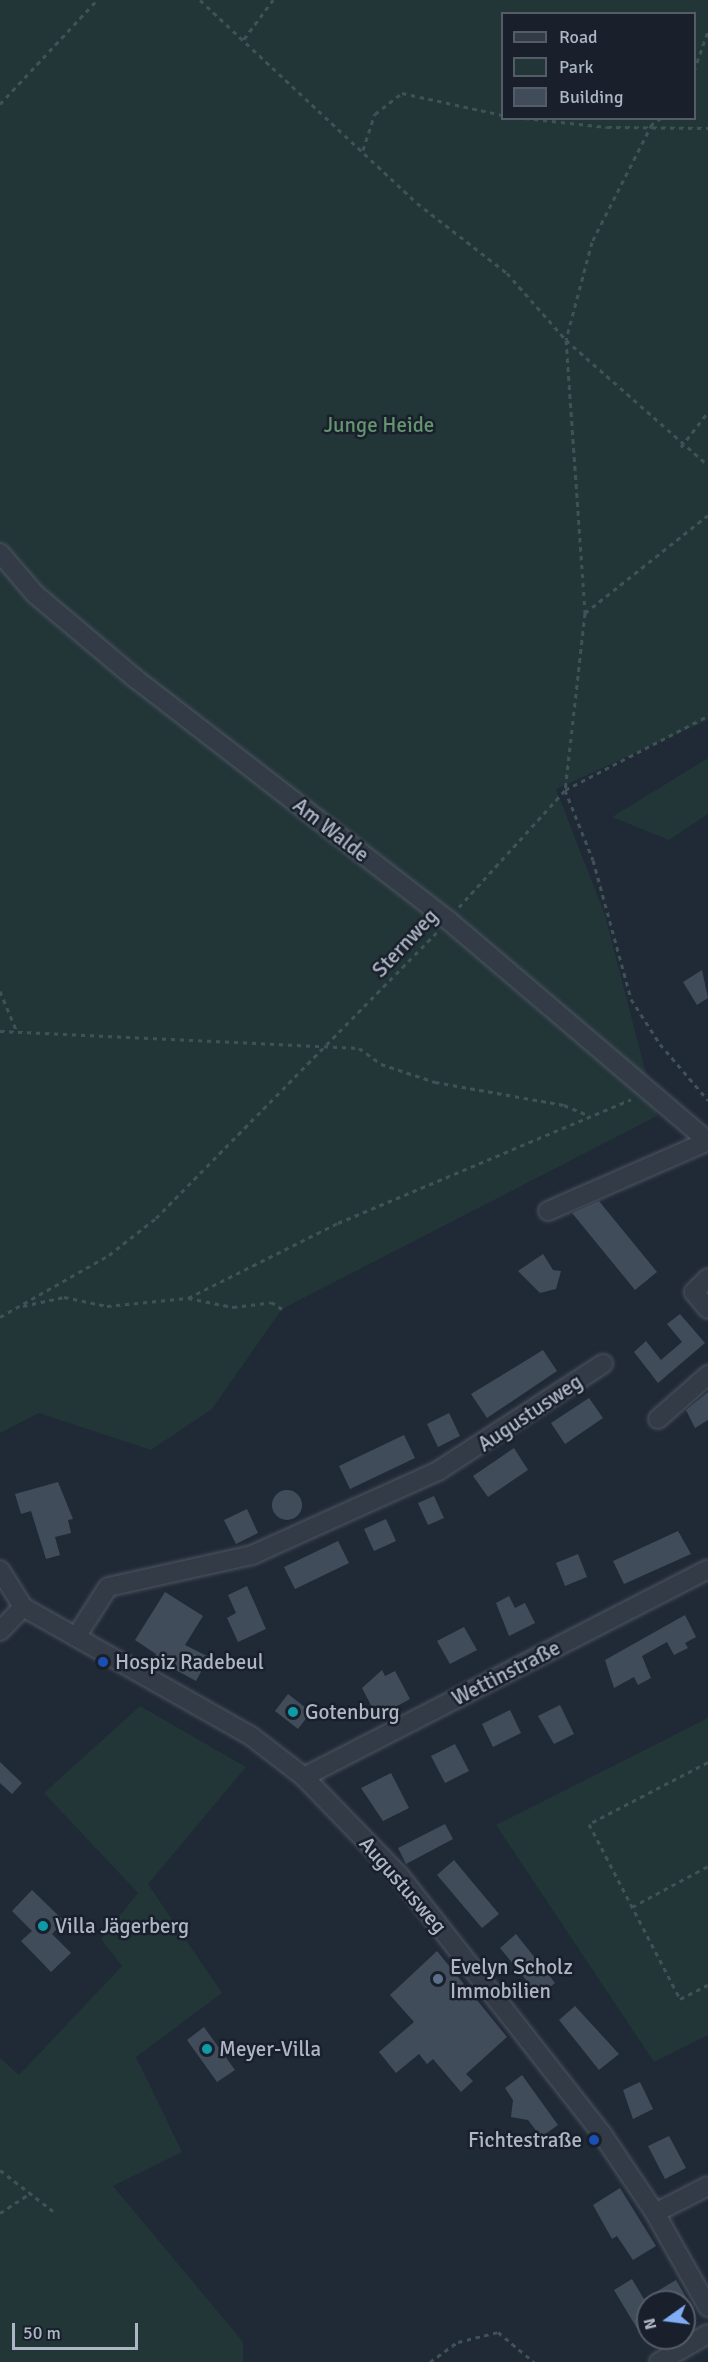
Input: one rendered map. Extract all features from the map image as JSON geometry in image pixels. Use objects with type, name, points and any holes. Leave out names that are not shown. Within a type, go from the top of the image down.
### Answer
[{"type":"street","name":"Am Walde","points":[[0,553],[35,594],[136,679],[448,920],[666,1102],[708,1141]]},
{"type":"street","points":[[548,1211],[708,1141]]},
{"type":"street","points":[[708,1278],[694,1292],[708,1309]]},
{"type":"street","name":"Augustusweg","points":[[76,1637],[108,1587],[224,1565],[285,1540],[438,1471],[603,1364]]},
{"type":"street","points":[[658,1419],[708,1375]]},
{"type":"street","name":"Wettinstraße","points":[[304,1777],[708,1569]]},
{"type":"street","name":"Augustusweg","points":[[0,1570],[23,1607],[251,1736],[304,1777],[399,1875],[524,2029],[655,2213],[708,2307]]},
{"type":"street","points":[[0,1631],[23,1607]]},
{"type":"street","points":[[655,2213],[708,2186]]},
{"type":"street","points":[[659,2362],[708,2334]]},
{"type":"path","points":[[0,104],[98,0]]},
{"type":"path","points":[[200,0],[363,150],[417,203],[507,273],[566,340],[681,447],[708,465]]},
{"type":"path","points":[[244,39],[273,0]]},
{"type":"path","points":[[696,66],[708,31]]},
{"type":"path","points":[[363,150],[375,114],[402,93],[501,114]]},
{"type":"path","points":[[543,120],[607,127],[652,124],[708,128]]},
{"type":"path","points":[[659,120],[652,124],[592,242],[566,340],[585,613],[565,790],[593,860],[631,999],[660,1044],[708,1100]]},
{"type":"path","points":[[681,447],[708,412]]},
{"type":"path","points":[[585,613],[708,514]]},
{"type":"path","points":[[565,790],[708,716]]},
{"type":"path","name":"Sternweg","points":[[0,1317],[109,1255],[156,1218],[326,1050],[448,920],[565,790]]},
{"type":"path","points":[[0,991],[17,1032]]},
{"type":"path","points":[[0,1031],[326,1050],[359,1048],[381,1064],[435,1082],[564,1105],[590,1116]]},
{"type":"path","points":[[188,1298],[338,1223],[651,1090]]},
{"type":"path","points":[[18,1307],[64,1297],[107,1306],[188,1298],[233,1307],[271,1302],[282,1309]]},
{"type":"path","points":[[708,1762],[589,1824],[680,2000],[708,1985]]},
{"type":"path","points":[[632,1907],[708,1866]]},
{"type":"path","points":[[0,2169],[53,2211]]},
{"type":"path","points":[[0,2213],[31,2193]]},
{"type":"path","points":[[430,2362],[458,2342],[498,2332],[534,2362]]},
{"type":"green space","name":"Junge Heide","points":[[0,0],[708,0],[708,720],[556,789],[605,915],[657,1116],[282,1309],[212,1409],[151,1450],[39,1413],[0,1433]]},
{"type":"green space","points":[[708,758],[708,814],[669,840],[612,817]]},
{"type":"green space","points":[[140,1706],[246,1767],[148,1884],[222,1993],[136,2057],[182,2152],[113,2186],[243,2342],[243,2362],[0,2362],[0,2058],[19,2075],[122,1966],[101,1939],[138,1893],[44,1793]]},
{"type":"green space","points":[[708,1718],[708,2035],[654,2062],[496,1825]]},
{"type":"building","points":[[702,970],[708,998],[697,1005],[683,982]]},
{"type":"building","points":[[599,1201],[657,1272],[635,1290],[572,1213]]},
{"type":"building","points":[[543,1254],[553,1270],[561,1271],[556,1289],[540,1293],[518,1271]]},
{"type":"building","points":[[680,1314],[705,1343],[658,1383],[634,1352],[646,1341],[661,1360],[682,1342],[667,1324]]},
{"type":"building","points":[[543,1350],[557,1371],[487,1418],[471,1394]]},
{"type":"building","points":[[708,1392],[708,1420],[695,1428],[686,1410]]},
{"type":"building","points":[[589,1398],[603,1418],[565,1444],[551,1423]]},
{"type":"building","points":[[449,1413],[460,1436],[438,1447],[427,1424]]},
{"type":"building","points":[[404,1435],[415,1458],[350,1489],[339,1466]]},
{"type":"building","points":[[514,1448],[528,1470],[488,1497],[473,1476]]},
{"type":"building","points":[[58,1482],[73,1519],[68,1520],[71,1533],[55,1537],[60,1555],[46,1559],[31,1511],[21,1514],[15,1494]]},
{"type":"building","points":[[287,1490],[298,1494],[302,1505],[298,1516],[287,1520],[276,1516],[272,1505],[276,1494]]},
{"type":"building","points":[[434,1496],[444,1518],[428,1525],[418,1503]]},
{"type":"building","points":[[247,1509],[258,1533],[236,1544],[224,1520]]},
{"type":"building","points":[[386,1519],[396,1541],[374,1551],[364,1529]]},
{"type":"building","points":[[678,1531],[691,1554],[624,1584],[613,1561]]},
{"type":"building","points":[[338,1541],[349,1563],[295,1589],[284,1567]]},
{"type":"building","points":[[578,1554],[587,1577],[565,1586],[556,1563]]},
{"type":"building","points":[[247,1586],[266,1629],[238,1642],[227,1618],[236,1613],[228,1595]]},
{"type":"building","points":[[165,1592],[203,1616],[185,1645],[209,1657],[196,1681],[154,1658],[156,1654],[135,1640]]},
{"type":"building","points":[[509,1596],[515,1608],[525,1603],[535,1623],[509,1636],[496,1603]]},
{"type":"building","points":[[685,1615],[696,1637],[685,1643],[688,1648],[674,1655],[667,1642],[642,1656],[651,1678],[638,1685],[634,1677],[614,1688],[605,1660]]},
{"type":"building","points":[[464,1627],[477,1650],[450,1664],[437,1641]]},
{"type":"building","points":[[382,1670],[385,1676],[395,1671],[410,1699],[377,1717],[362,1688]]},
{"type":"building","name":"Gotenburg","points":[[288,1694],[311,1712],[298,1729],[275,1711]]},
{"type":"building","points":[[560,1705],[574,1734],[554,1744],[538,1716]]},
{"type":"building","points":[[510,1710],[521,1733],[493,1747],[482,1724]]},
{"type":"building","points":[[455,1744],[469,1771],[445,1783],[431,1756]]},
{"type":"building","points":[[0,1762],[22,1783],[12,1794],[0,1783]]},
{"type":"building","points":[[391,1773],[409,1808],[383,1821],[361,1788]]},
{"type":"building","points":[[445,1824],[453,1839],[406,1864],[398,1848]]},
{"type":"building","points":[[454,1860],[499,1914],[482,1928],[437,1875]]},
{"type":"building","name":"Villa Jägerberg","points":[[32,1890],[64,1921],[52,1934],[71,1953],[51,1972],[21,1941],[32,1931],[12,1911]]},
{"type":"building","points":[[516,1934],[555,1983],[539,1996],[500,1948]]},
{"type":"building","points":[[437,1951],[507,2037],[466,2074],[473,2081],[461,2092],[433,2059],[427,2064],[419,2054],[396,2073],[379,2052],[414,2022],[390,1995]]},
{"type":"building","points":[[575,2006],[619,2054],[599,2070],[559,2020]]},
{"type":"building","name":"Meyer-Villa","points":[[204,2027],[235,2070],[217,2082],[187,2040]]},
{"type":"building","points":[[522,2075],[558,2125],[541,2137],[528,2120],[511,2117],[513,2100],[505,2088]]},
{"type":"building","points":[[640,2082],[653,2109],[633,2119],[623,2090]]},
{"type":"building","points":[[669,2136],[686,2168],[665,2179],[648,2146]]},
{"type":"building","points":[[620,2188],[656,2246],[633,2260],[617,2236],[612,2239],[593,2205]]},
{"type":"building","points":[[632,2279],[639,2290],[636,2290],[636,2327],[614,2290]]},
{"type":"building","points":[[676,2280],[682,2290],[659,2290]]},
{"type":"place","name":"Hospiz Radebeul","points":[[103,1662]]},
{"type":"place","name":"Gotenburg","points":[[293,1712]]},
{"type":"place","name":"Villa Jägerberg","points":[[43,1926]]},
{"type":"place","name":"Evelyn Scholz Immobilien","points":[[438,1979]]},
{"type":"place","name":"Meyer-Villa","points":[[207,2049]]},
{"type":"place","name":"Fichtestraße","points":[[594,2140]]}]
